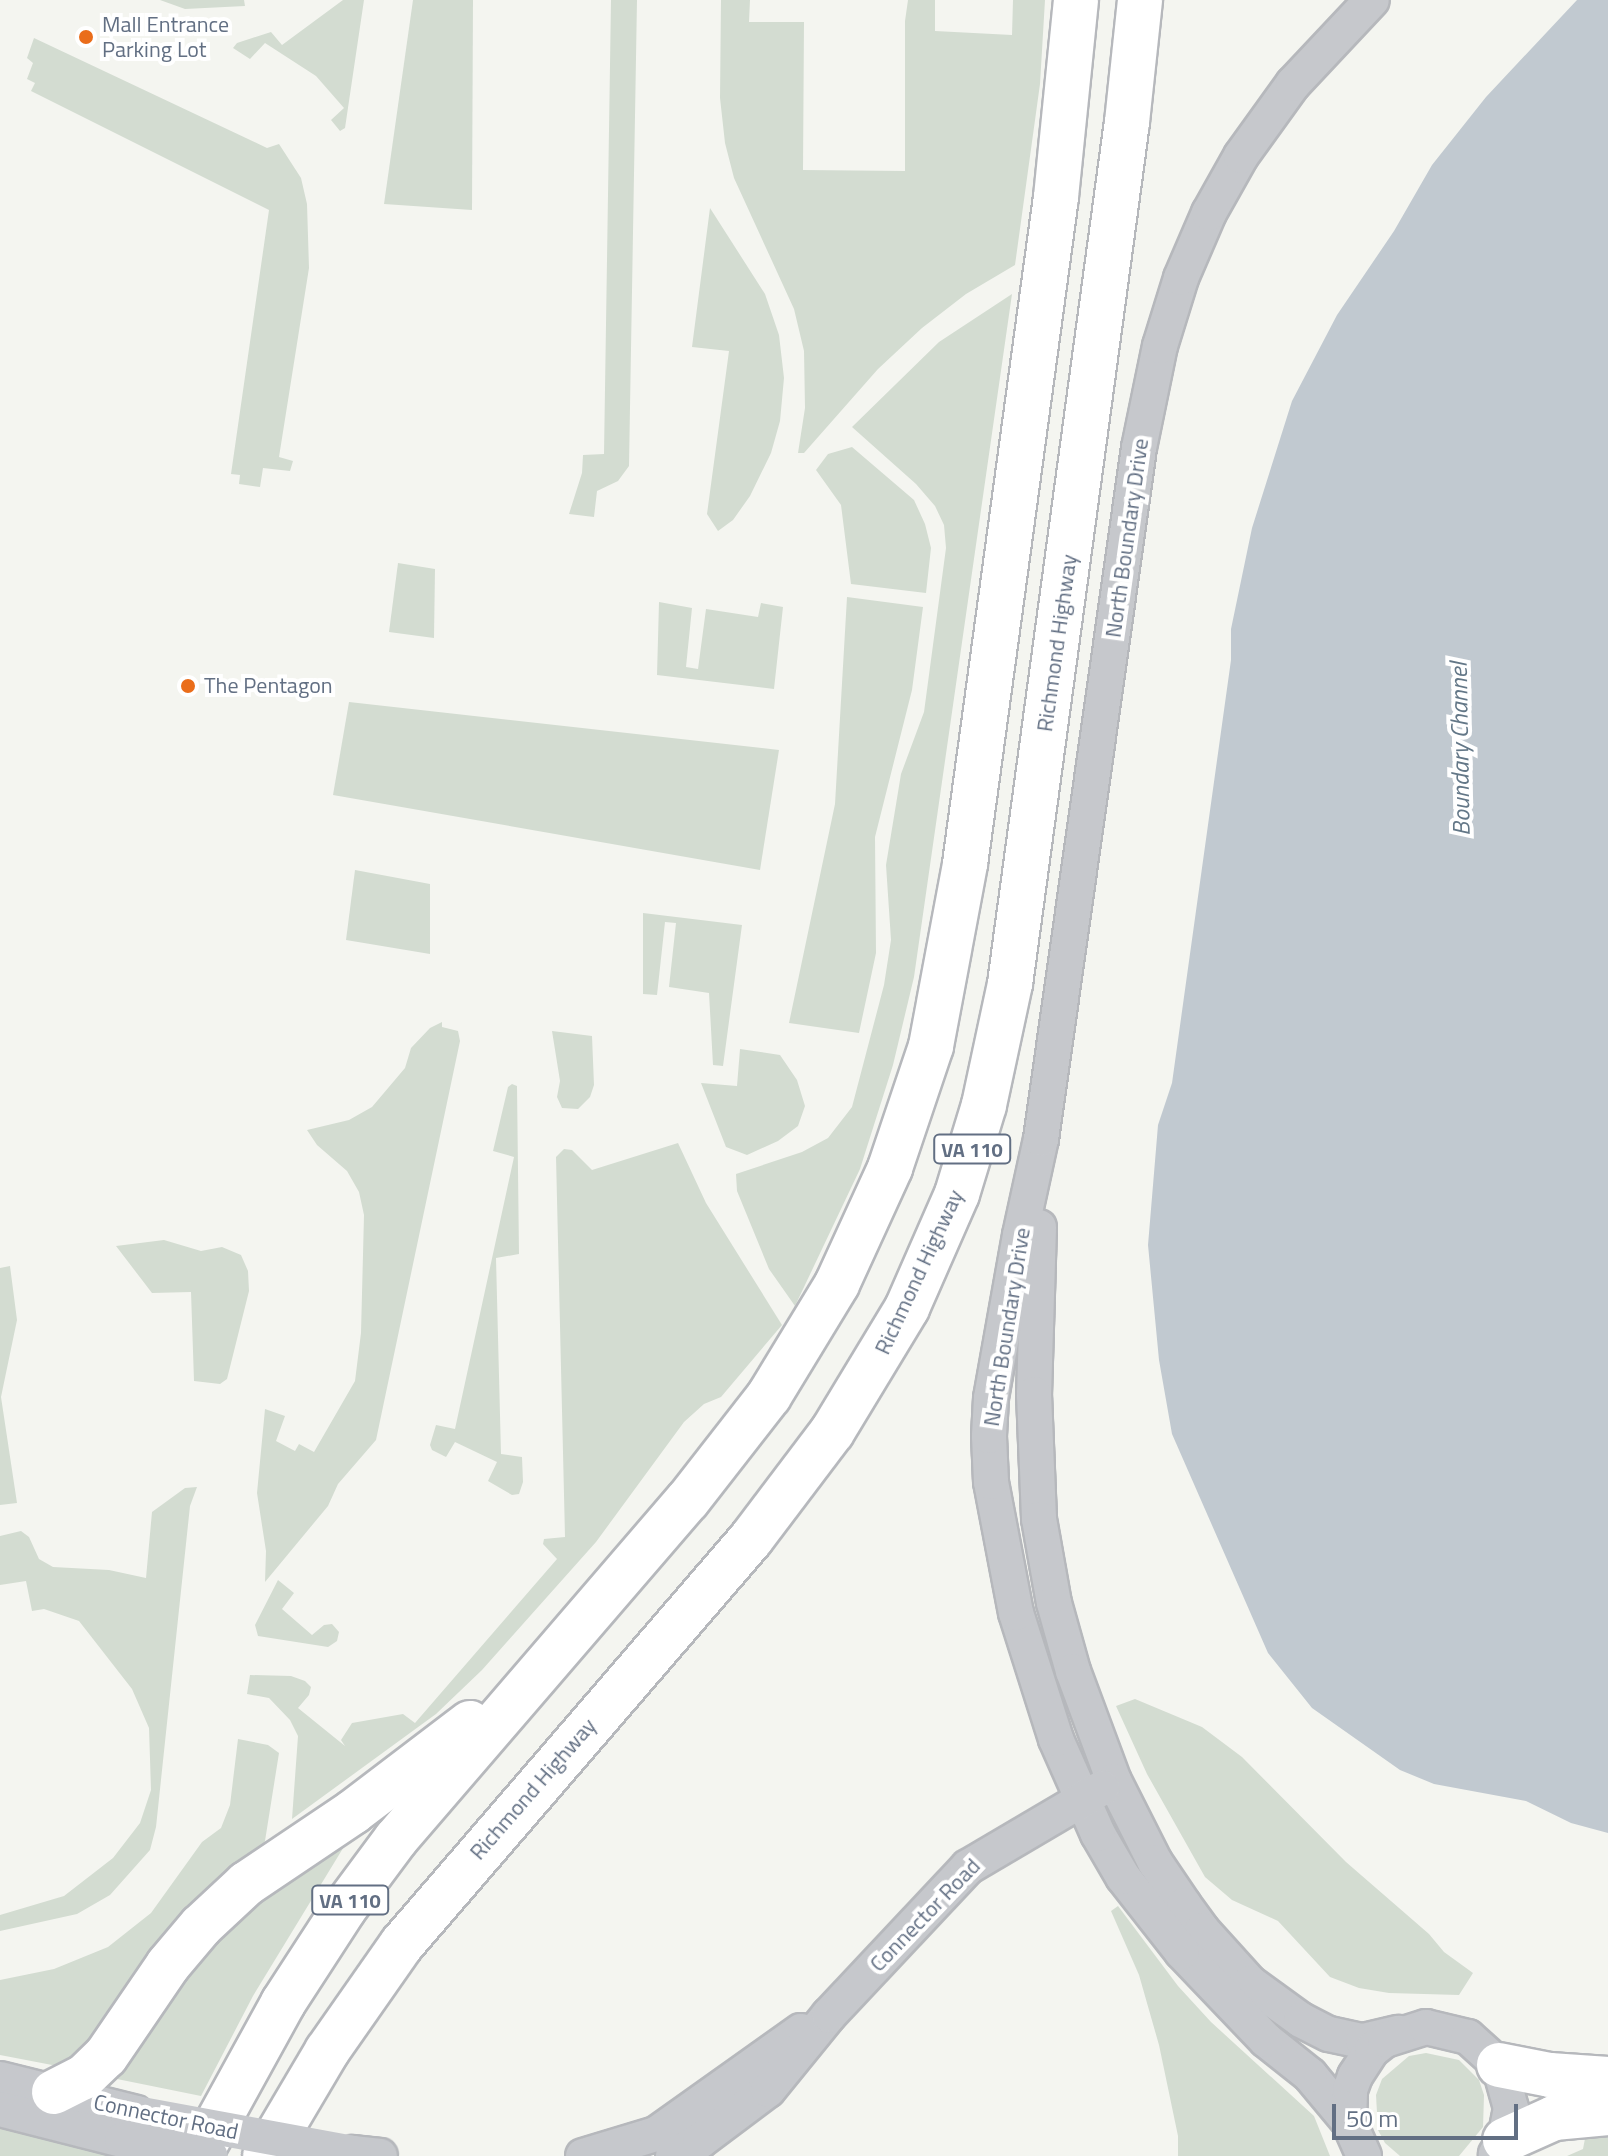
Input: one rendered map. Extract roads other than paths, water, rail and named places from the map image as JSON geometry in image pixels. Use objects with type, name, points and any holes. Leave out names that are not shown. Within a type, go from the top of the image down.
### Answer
[{"type":"highway","name":"VA 110","points":[[199,2156],[283,2003],[344,1909],[396,1839],[719,1463],[792,1361],[856,1249],[921,1084],[942,999],[965,864],[1056,197],[1076,0]]},
{"type":"highway","name":"Richmond Highway","points":[[265,2156],[350,2015],[402,1944],[751,1539],[823,1445],[907,1308],[957,1194],[984,1105],[1010,984],[1127,122],[1140,0]]},
{"type":"highway","points":[[54,2092],[84,2077],[106,2056],[168,1965],[201,1926],[246,1884],[353,1812],[539,1671]]},
{"type":"highway","points":[[1499,2065],[1550,2075],[1608,2079]]},
{"type":"highway","points":[[273,2156],[303,2090]]},
{"type":"highway","points":[[1500,2148],[1554,2118],[1608,2113]]},
{"type":"street","name":"North Boundary Drive","points":[[1349,2122],[1310,2075],[1266,2040],[1182,1952],[1123,1877],[1081,1799],[1056,1739],[1019,1625],[1005,1568],[991,1482],[991,1398],[1020,1235],[1041,1139],[1139,448],[1170,313],[1209,213],[1241,156],[1293,84],[1372,0]]},
{"type":"street","name":"North Boundary Drive","points":[[1041,1139],[1034,1394],[1039,1519],[1062,1630],[1114,1781],[1133,1822],[1202,1930],[1250,1983],[1301,2020],[1329,2034],[1363,2041],[1426,2027],[1455,2031],[1480,2044],[1499,2065]]},
{"type":"street","name":"Connector Road","points":[[673,2156],[700,2141],[768,2090],[829,2015],[968,1867],[1114,1781]]},
{"type":"street","name":"Connector Road","points":[[583,2156],[656,2134],[732,2083],[782,2042],[829,2015]]},
{"type":"street","points":[[1364,2156],[1349,2122],[1350,2090],[1362,2062],[1379,2045],[1399,2033]]},
{"type":"street","points":[[1499,2065],[1511,2108],[1500,2148]]},
{"type":"street","name":"Connector Road","points":[[0,2079],[54,2092],[129,2126],[211,2156]]},
{"type":"street","name":"Connector Road","points":[[0,2109],[366,2155]]},
{"type":"water","name":"Boundary Channel","points":[[1577,0],[1608,0],[1608,1833],[1571,1823],[1526,1801],[1434,1784],[1400,1770],[1312,1708],[1268,1653],[1172,1434],[1159,1360],[1148,1245],[1158,1125],[1172,1083],[1231,660],[1231,629],[1252,528],[1292,401],[1337,315],[1394,231],[1432,165],[1486,97]]},
{"type":"place","name":"Mall Entrance Parking Lot","points":[[86,37]]},
{"type":"place","name":"The Pentagon","points":[[188,686]]}]
